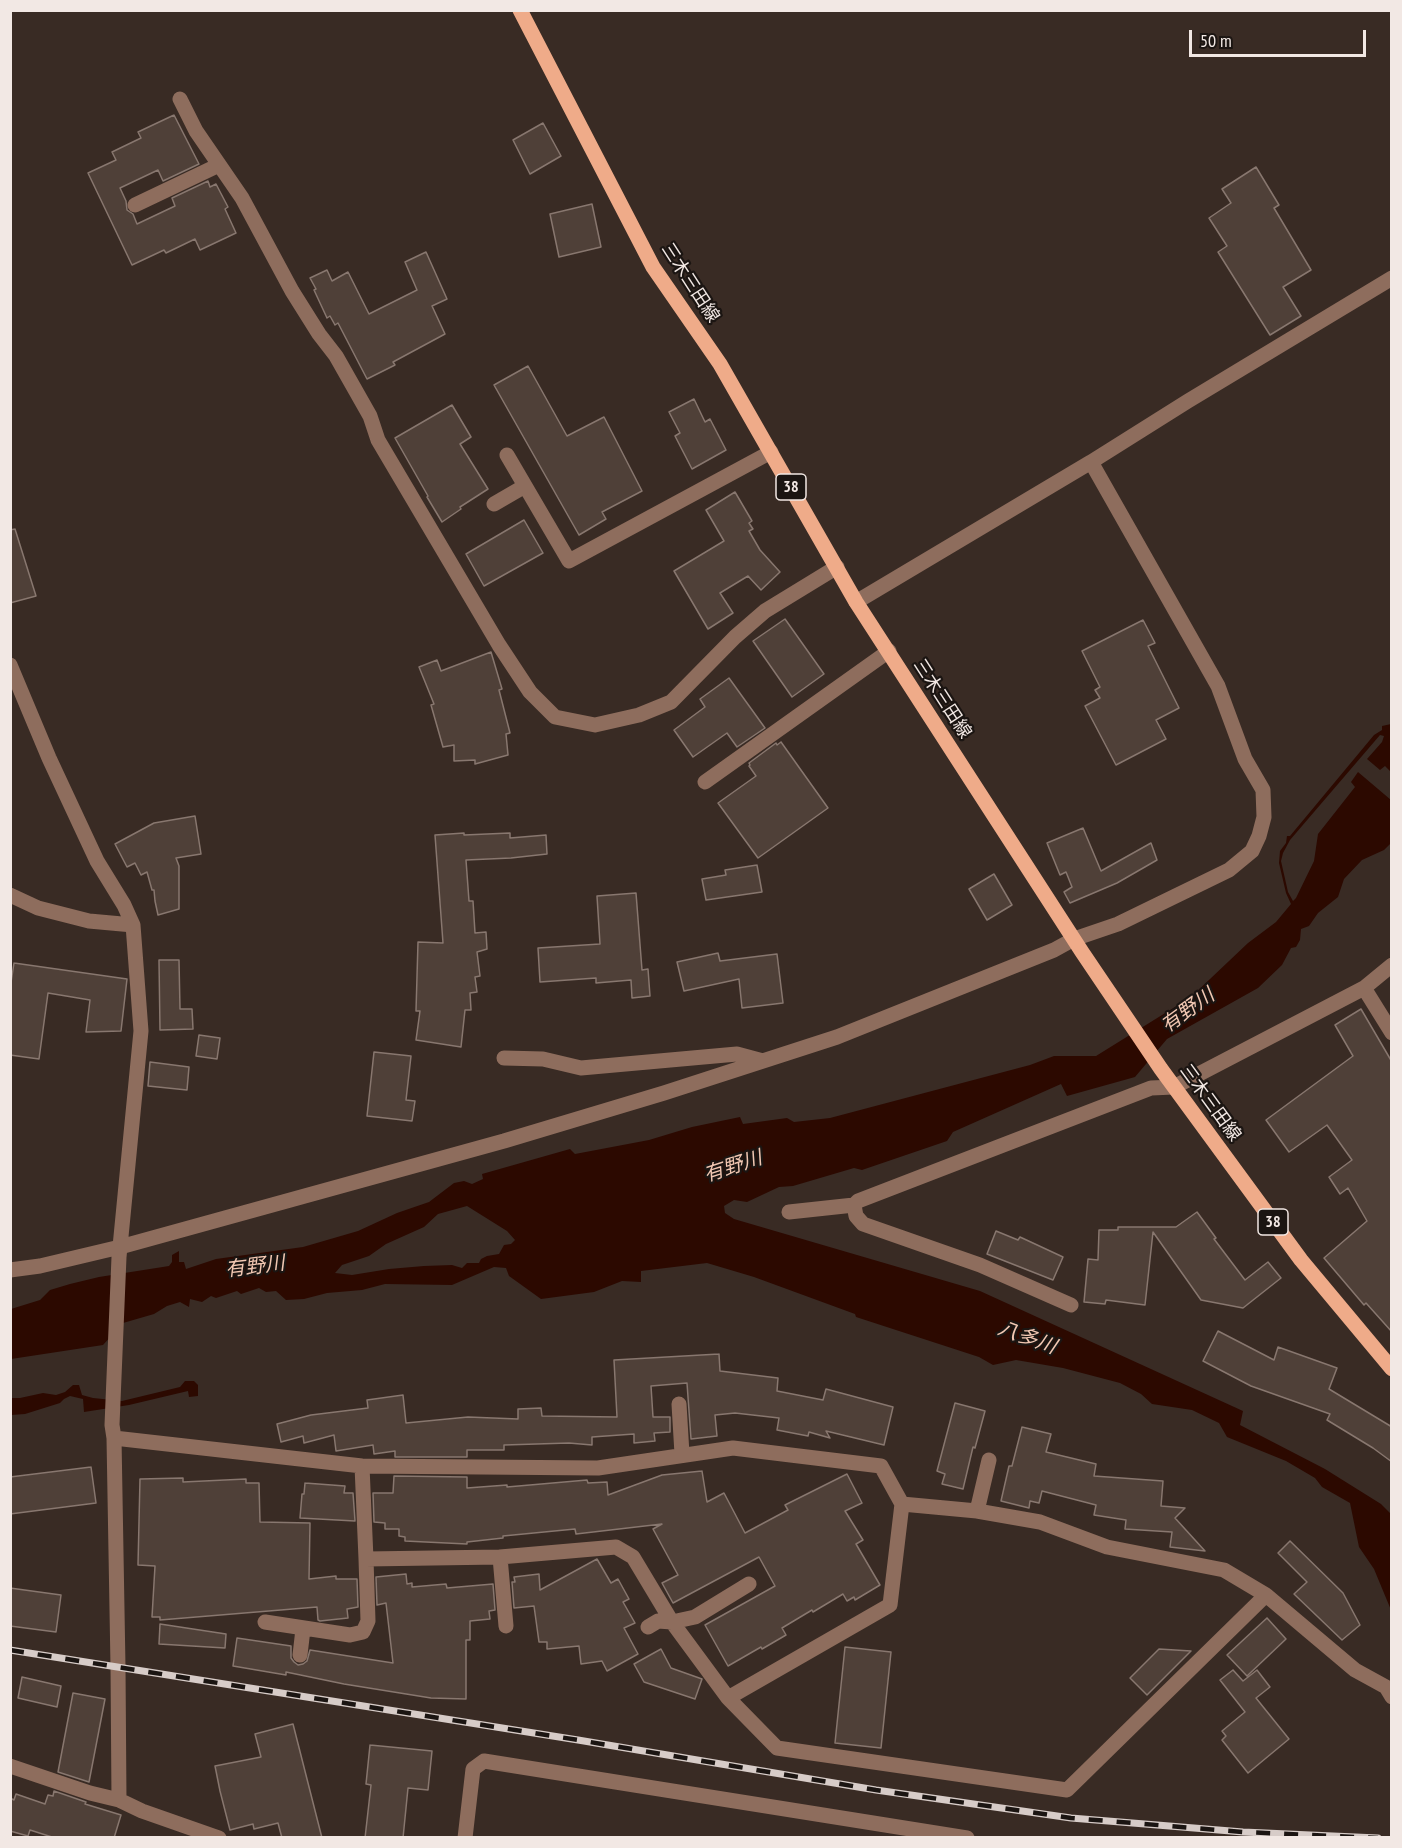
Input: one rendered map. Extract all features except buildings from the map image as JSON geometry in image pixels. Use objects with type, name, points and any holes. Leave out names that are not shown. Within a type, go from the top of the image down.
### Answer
[{"type":"main road","name":"三木三田線","points":[[520,10],[654,267],[720,364],[856,602],[1161,1069],[1301,1260],[1392,1369]]},
{"type":"street","points":[[180,99],[196,131],[242,198],[292,291],[336,356],[370,416],[378,440],[499,645],[530,692],[555,717],[595,725],[639,715],[671,702],[735,637],[765,611],[837,567]]},
{"type":"street","points":[[135,205],[219,165]]},
{"type":"street","points":[[856,602],[1392,278]]},
{"type":"street","points":[[507,455],[569,561],[771,452]]},
{"type":"street","points":[[10,1270],[120,1252],[504,1141],[664,1093],[837,1037],[1054,950],[1078,945],[1229,870],[1252,851],[1259,836],[1264,817],[1263,790],[1245,759],[1218,686],[1091,462]]},
{"type":"street","points":[[494,504],[525,486]]},
{"type":"street","points":[[705,782],[889,651]]},
{"type":"street","points":[[10,665],[49,758],[98,861],[133,925],[141,1030],[120,1252],[113,1431],[119,1800]]},
{"type":"street","points":[[10,895],[38,908],[89,921],[133,925]]},
{"type":"street","points":[[789,1212],[854,1205],[858,1201],[1151,1088],[1174,1087],[1364,988],[1392,965]]},
{"type":"street","points":[[1364,988],[1392,1033]]},
{"type":"street","points":[[504,1058],[543,1059],[581,1068],[737,1054],[763,1061]]},
{"type":"street","points":[[854,1205],[856,1216],[863,1224],[980,1265],[1071,1305]]},
{"type":"street","points":[[680,1404],[682,1454]]},
{"type":"street","points":[[113,1431],[362,1466],[598,1468],[733,1448],[881,1466],[902,1504],[890,1605],[728,1698]]},
{"type":"street","points":[[977,1511],[989,1460]]},
{"type":"street","points":[[265,1622],[350,1635],[363,1632],[368,1621],[362,1466]]},
{"type":"street","points":[[902,1504],[977,1511],[1040,1522],[1107,1547],[1224,1570],[1266,1595],[1355,1670],[1386,1687],[1392,1697]]},
{"type":"street","points":[[366,1559],[500,1557],[616,1547],[633,1557],[672,1622],[728,1698],[777,1748],[1067,1790],[1266,1595]]},
{"type":"street","points":[[500,1557],[506,1626]]},
{"type":"street","points":[[648,1627],[658,1621],[672,1622],[695,1617],[749,1584]]},
{"type":"street","points":[[300,1656],[303,1629]]},
{"type":"street","points":[[465,1838],[473,1769],[484,1761],[967,1838]]},
{"type":"street","points":[[10,1766],[90,1793],[119,1800],[219,1838]]},
{"type":"water","points":[[1391,724],[1391,772],[1385,766],[1380,770],[1367,759],[1382,742],[1384,736],[1380,735],[1290,840],[1281,861],[1288,892],[1293,901],[1314,861],[1318,834],[1355,787],[1351,782],[1358,772],[1391,800],[1391,843],[1384,850],[1362,860],[1344,879],[1338,897],[1318,913],[1309,926],[1301,929],[1300,940],[1296,947],[1291,948],[1282,965],[1258,988],[1167,1039],[1135,1077],[1067,1096],[1061,1084],[953,1132],[947,1141],[862,1170],[854,1168],[793,1186],[779,1187],[747,1202],[734,1200],[724,1206],[725,1213],[734,1219],[980,1291],[1243,1411],[1240,1425],[1325,1469],[1381,1504],[1391,1514],[1391,1610],[1374,1569],[1359,1547],[1350,1503],[1322,1487],[1315,1478],[1286,1461],[1227,1437],[1219,1423],[1192,1410],[1152,1404],[1141,1394],[1120,1383],[1063,1368],[1016,1360],[993,1365],[979,1357],[856,1317],[855,1314],[754,1277],[707,1263],[641,1271],[641,1282],[622,1281],[594,1292],[541,1299],[509,1276],[506,1268],[494,1267],[452,1285],[385,1284],[304,1299],[286,1300],[276,1291],[266,1292],[259,1288],[241,1294],[237,1291],[216,1298],[211,1296],[202,1302],[190,1299],[189,1307],[180,1302],[167,1306],[154,1314],[123,1323],[103,1345],[11,1359],[11,1309],[40,1300],[50,1290],[70,1284],[169,1266],[172,1262],[172,1255],[179,1251],[179,1262],[184,1262],[186,1269],[216,1259],[303,1247],[358,1231],[397,1213],[429,1202],[454,1183],[464,1181],[472,1184],[483,1179],[482,1174],[570,1149],[575,1154],[649,1140],[692,1127],[740,1117],[743,1124],[787,1118],[794,1122],[830,1118],[1030,1065],[1054,1056],[1096,1056],[1191,997],[1248,943],[1276,922],[1291,904],[1279,863],[1280,851],[1286,843],[1287,836],[1290,836],[1374,735],[1382,730],[1382,726]],"holes":[[[467,1206],[507,1231],[515,1240],[511,1244],[504,1245],[499,1254],[487,1256],[479,1263],[467,1263],[462,1268],[452,1265],[424,1266],[352,1275],[335,1273],[342,1265],[369,1256],[386,1244],[424,1227],[438,1214]]]},
{"type":"water","points":[[185,1381],[194,1381],[198,1385],[198,1396],[189,1397],[188,1391],[129,1405],[84,1412],[83,1399],[70,1396],[60,1403],[25,1414],[11,1415],[10,1398],[43,1393],[56,1395],[65,1392],[73,1385],[79,1385],[82,1395],[122,1401],[180,1387]]},
{"type":"railway","points":[[10,1650],[578,1740],[876,1790],[1071,1818],[1243,1832],[1378,1838]]},
{"type":"water label","name":"有野川","points":[[1188,1011]]},
{"type":"water label","name":"有野川","points":[[733,1167]]},
{"type":"water label","name":"有野川","points":[[255,1267]]},
{"type":"water label","name":"八多川","points":[[1027,1338]]}]
